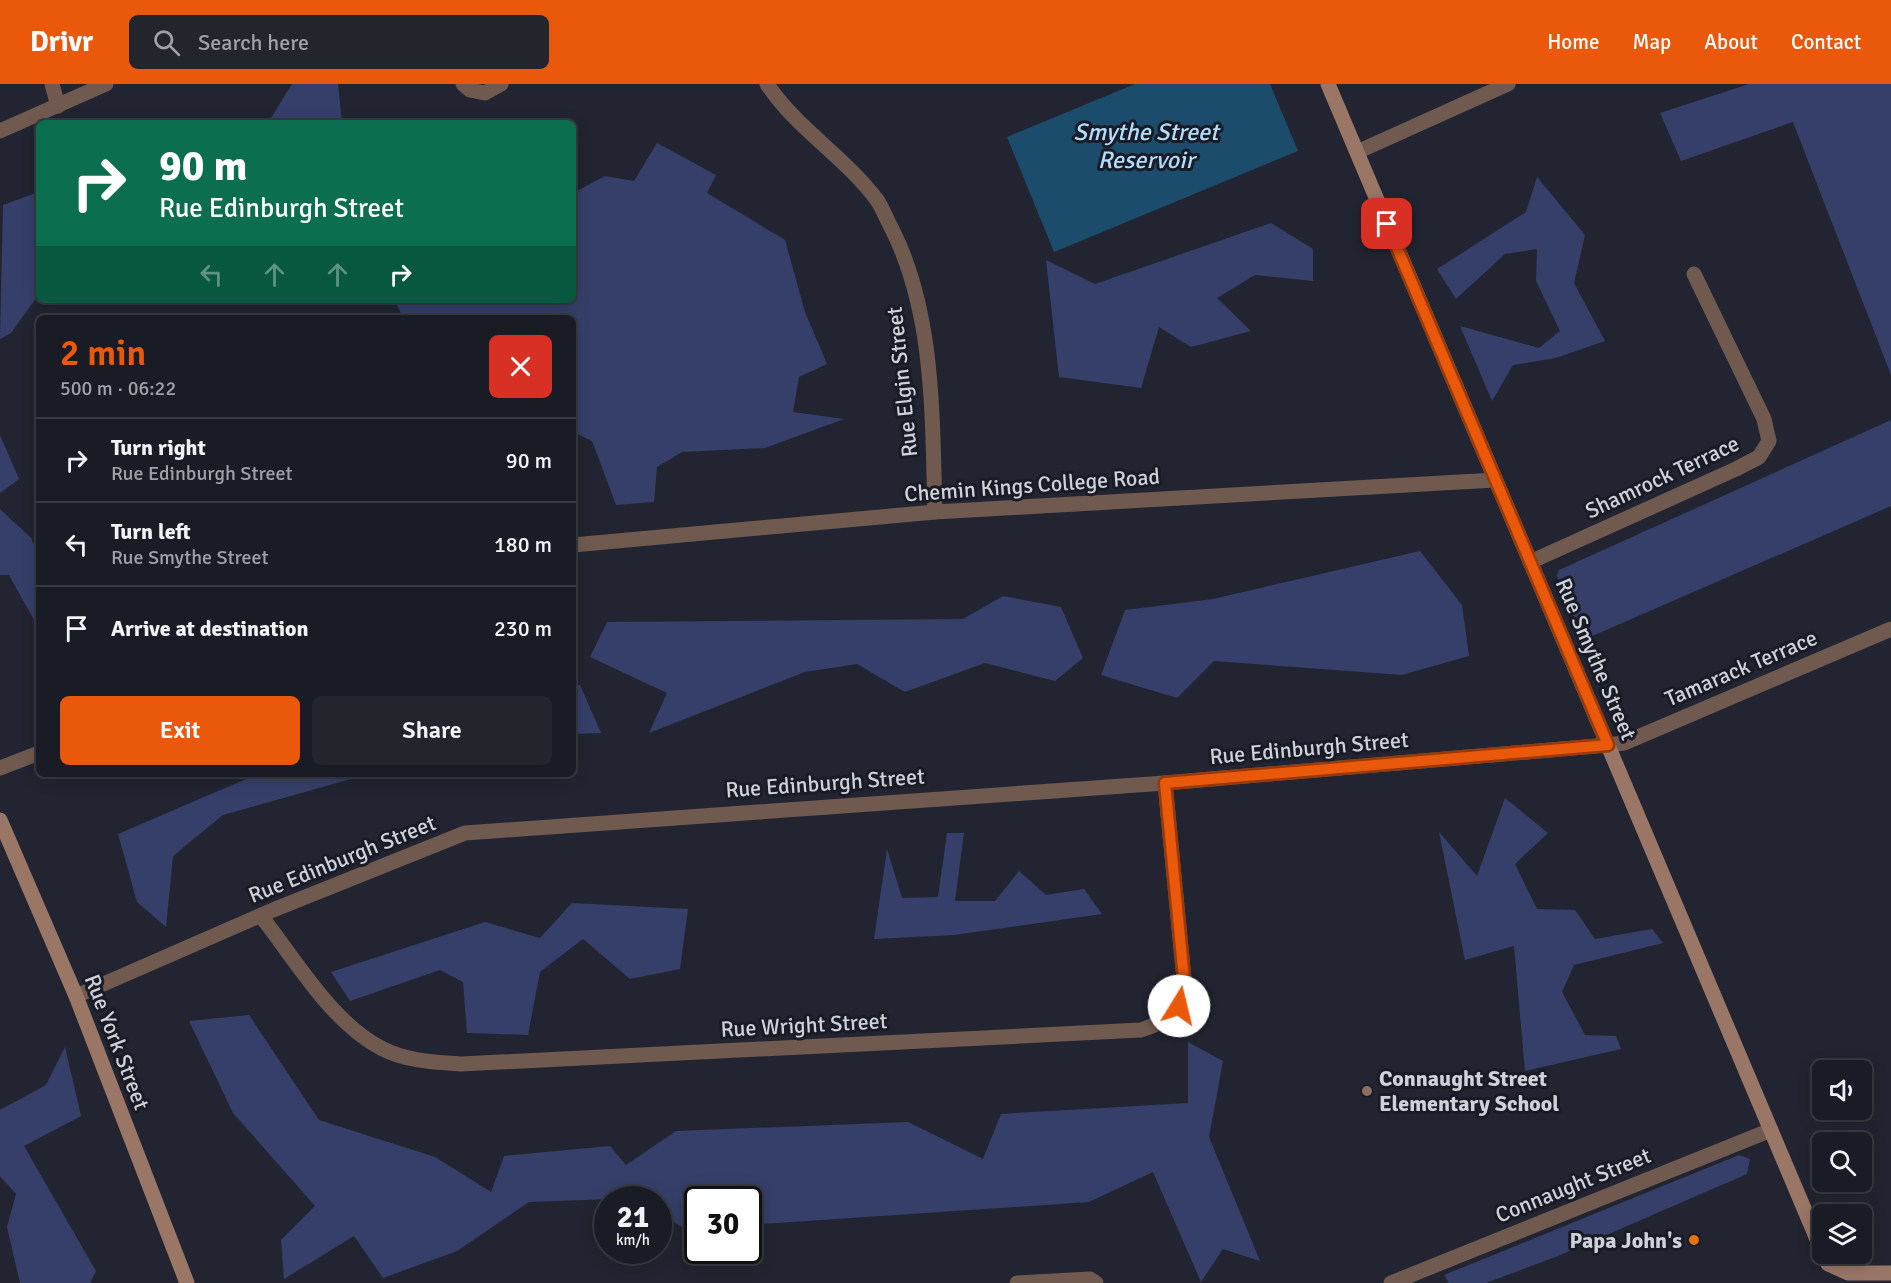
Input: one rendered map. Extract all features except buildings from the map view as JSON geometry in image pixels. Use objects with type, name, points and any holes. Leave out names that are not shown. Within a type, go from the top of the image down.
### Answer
[{"type":"main road","name":"Rue Smythe Street","points":[[1328,84],[1812,1226]]},
{"type":"main road","name":"Rue York Street","points":[[0,820],[76,996],[187,1283]]},
{"type":"main road","name":"Rue Smythe Street","points":[[1828,1264],[1836,1283]]},
{"type":"main road","points":[[1836,1264],[1848,1273],[1891,1273]]},
{"type":"street","points":[[51,84],[58,106]]},
{"type":"street","points":[[0,130],[106,84]]},
{"type":"street","points":[[463,84],[470,90],[485,93],[501,84]]},
{"type":"street","name":"Rue Elgin Street","points":[[767,84],[778,101],[845,164],[878,201],[900,246],[915,291],[926,346],[932,412],[934,512]]},
{"type":"street","points":[[1357,152],[1508,84]]},
{"type":"street","name":"Shamrock Terrace","points":[[1530,562],[1736,470],[1759,457],[1769,441],[1764,419],[1694,274]]},
{"type":"street","name":"Chemin Kings College Road","points":[[576,545],[934,512],[1496,480]]},
{"type":"street","name":"Tamarack Terrace","points":[[1608,745],[1624,743],[1891,629]]},
{"type":"street","name":"Rue Edinburgh Street","points":[[76,996],[261,916],[465,833],[1165,783],[1608,745]]},
{"type":"street","points":[[0,768],[36,754]]},
{"type":"street","name":"Rue Wright Street","points":[[261,916],[335,1012],[356,1033],[382,1049],[417,1061],[461,1064],[1141,1030],[1164,1022],[1179,1006],[1184,979],[1165,783]]},
{"type":"street","name":"Connaught Street","points":[[1391,1283],[1771,1130]]},
{"type":"street","points":[[1017,1283],[1090,1280],[1096,1283]]},
{"type":"shaded area","points":[[292,84],[338,84],[342,120],[270,120]]},
{"type":"shaded area","points":[[1749,84],[1891,84],[1891,375],[1793,122],[1681,161],[1660,113]]},
{"type":"shaded area","points":[[657,143],[716,175],[707,193],[785,240],[805,312],[827,364],[799,377],[793,412],[844,419],[765,448],[682,452],[657,467],[654,502],[616,505],[592,441],[576,433],[576,315],[402,315],[396,303],[576,303],[576,191],[605,176],[634,181]]},
{"type":"shaded area","points":[[1537,177],[1585,235],[1574,283],[1605,341],[1556,358],[1513,365],[1492,401],[1460,326],[1539,348],[1560,331],[1536,281],[1537,249],[1505,254],[1456,299],[1437,269],[1526,212]]},
{"type":"shaded area","points":[[36,193],[36,298],[11,333],[0,339],[3,205]]},
{"type":"shaded area","points":[[1271,223],[1313,249],[1313,281],[1255,275],[1217,298],[1251,331],[1191,347],[1159,327],[1141,388],[1059,377],[1046,260],[1095,284]]},
{"type":"shaded area","points":[[1891,420],[1891,506],[1583,640],[1557,576],[1559,570]]},
{"type":"shaded area","points":[[0,435],[19,479],[0,493]]},
{"type":"shaded area","points":[[0,509],[31,538],[36,549],[36,624],[9,575],[0,575]]},
{"type":"shaded area","points":[[1420,551],[1462,605],[1469,656],[1402,675],[1214,661],[1177,698],[1101,675],[1125,610],[1213,599]]},
{"type":"shaded area","points":[[1003,596],[1061,607],[1083,658],[1055,681],[985,663],[905,692],[857,664],[805,672],[649,733],[667,693],[590,657],[607,622],[963,619]]},
{"type":"shaded area","points":[[580,685],[601,733],[576,734],[576,686]]},
{"type":"shaded area","points":[[251,777],[358,777],[223,815],[173,856],[166,927],[137,902],[118,834]]},
{"type":"shaded area","points":[[1505,798],[1548,833],[1515,864],[1537,909],[1575,910],[1595,939],[1652,929],[1663,943],[1574,965],[1562,992],[1585,1035],[1616,1036],[1621,1049],[1525,1071],[1514,946],[1465,960],[1439,832],[1477,876]]},
{"type":"shaded area","points":[[947,833],[964,833],[955,901],[995,901],[1019,871],[1046,895],[1084,889],[1102,914],[954,935],[874,939],[887,849],[902,898],[938,897]]},
{"type":"shaded area","points":[[572,903],[688,909],[680,969],[630,979],[583,939],[540,972],[528,1035],[467,1033],[463,982],[440,970],[350,1001],[331,972],[485,922],[540,938]]},
{"type":"shaded area","points":[[249,1015],[319,1120],[435,1157],[491,1192],[504,1156],[610,1146],[626,1165],[676,1131],[908,1122],[983,1159],[1001,1114],[1188,1103],[1188,1042],[1223,1061],[1209,1137],[1260,1261],[1223,1249],[1201,1282],[1153,1172],[1089,1202],[762,1224],[762,1186],[684,1186],[684,1228],[672,1220],[672,1186],[594,1186],[594,1200],[529,1202],[457,1251],[383,1278],[354,1236],[284,1279],[281,1240],[315,1206],[233,1113],[189,1021]]},
{"type":"shaded area","points":[[65,1047],[81,1116],[24,1146],[96,1271],[90,1283],[20,1283],[7,1227],[16,1194],[0,1176],[0,1110],[46,1085]]},
{"type":"shaded area","points":[[1739,1155],[1750,1159],[1747,1174],[1558,1256],[1486,1283],[1449,1283],[1444,1275]]},
{"type":"water","name":"Smythe Street Reservoir","points":[[1135,84],[1270,84],[1298,151],[1054,252],[1007,137]]},
{"type":"place","name":"Connaught Street Elementary School","points":[[1367,1091]]},
{"type":"place","name":"Papa John's","points":[[1694,1240]]},
{"type":"route","points":[[1179,1006],[1184,979],[1165,783],[1608,745],[1387,224]]}]
